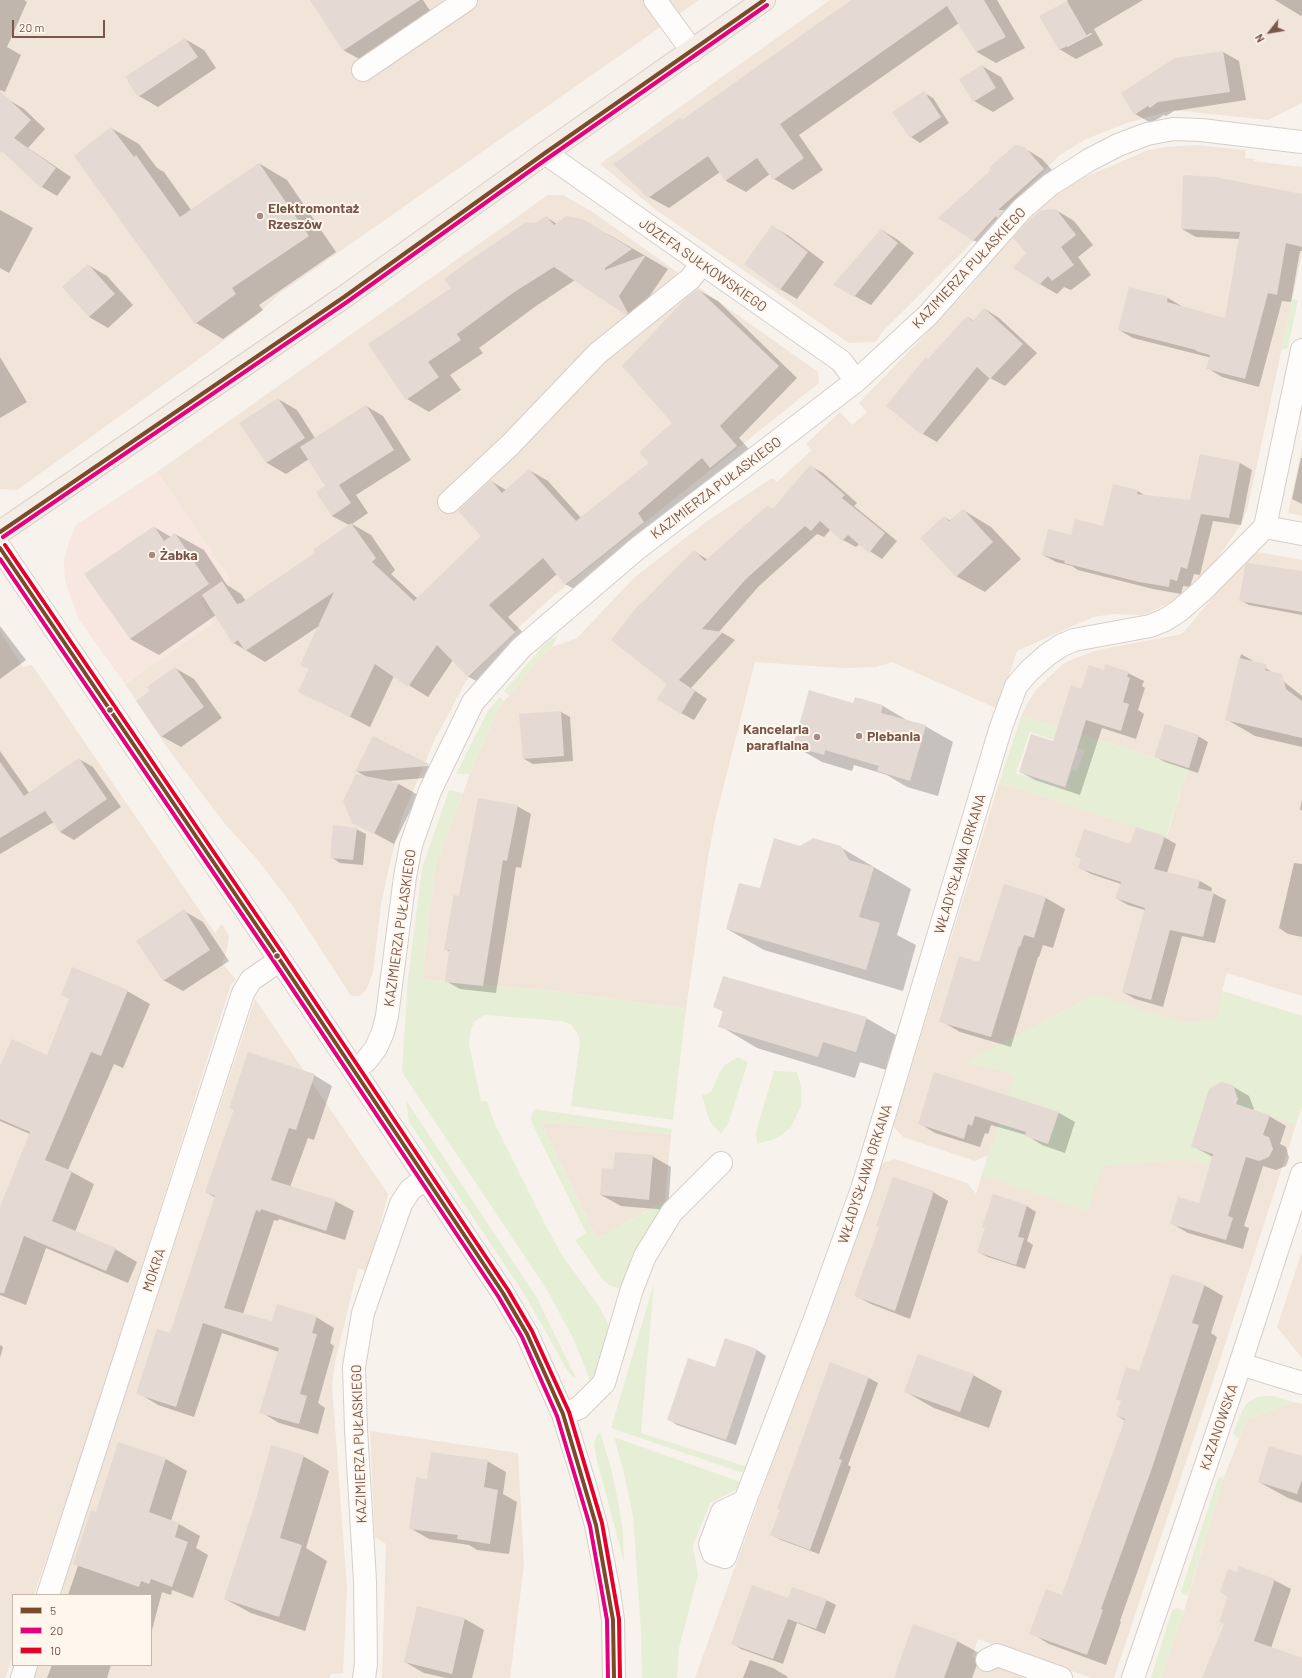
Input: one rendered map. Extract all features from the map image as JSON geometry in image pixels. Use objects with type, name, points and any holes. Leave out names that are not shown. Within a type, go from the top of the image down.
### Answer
[{"type":"main road","points":[[0,532],[344,297],[545,153],[764,0]]},
{"type":"street","points":[[364,70],[466,0]]},
{"type":"street","points":[[655,0],[692,51]]},
{"type":"street","name":"KAZIMIERZA PUŁASKIEGO","points":[[354,1070],[366,1062],[376,1048],[383,1032],[387,1016],[405,877],[411,846],[430,791],[473,702],[521,648],[620,563],[856,381],[928,315],[1022,209],[1050,185],[1089,160],[1118,145],[1147,134],[1173,130],[1201,130],[1302,142]]},
{"type":"street","name":"JÓZEFA SUŁKOWSKIEGO","points":[[545,153],[841,361],[856,381]]},
{"type":"street","points":[[449,502],[510,445],[598,353],[690,279],[702,264]]},
{"type":"street","points":[[1302,350],[1265,527],[1302,534]]},
{"type":"street","name":"WŁADYSŁAWA ORKANA","points":[[745,1501],[816,1316],[862,1189],[1001,727],[1016,686],[1029,670],[1060,646],[1074,640],[1150,626],[1179,611],[1203,590],[1265,527]]},
{"type":"street","points":[[0,548],[354,1070],[503,1293],[527,1334],[563,1414],[596,1525],[605,1569],[612,1620],[614,1678]]},
{"type":"street","name":"MOKRA","points":[[48,1594],[243,993],[251,980],[280,960]]},
{"type":"street","points":[[563,1414],[579,1408],[604,1383],[632,1289],[645,1256],[672,1212],[721,1163]]},
{"type":"street","name":"KAZANOWSKA","points":[[1133,1678],[1240,1364],[1302,1174]]},
{"type":"street","name":"KAZIMIERZA PUŁASKIEGO","points":[[364,1678],[366,1664],[365,1581],[354,1367],[363,1313],[401,1204],[410,1190],[426,1178]]},
{"type":"street","points":[[1240,1364],[1302,1383]]},
{"type":"street","points":[[987,1660],[996,1655],[1062,1678]]},
{"type":"street","points":[[22,1678],[26,1666]]},
{"type":"shaded area","points":[[0,0],[699,0],[279,294],[255,317],[195,362],[17,490],[0,489]]},
{"type":"shaded area","points":[[830,0],[1302,0],[1302,103],[1268,120],[1173,110],[1127,123],[1086,139],[1060,155],[884,330],[875,342],[849,343],[655,209],[600,164]]},
{"type":"shaded area","points":[[1196,145],[1246,150],[1245,158],[1255,159],[1254,161],[1302,167],[1302,254],[1248,506],[1242,523],[1216,560],[1180,595],[1169,603],[1143,615],[1113,614],[1093,617],[1017,651],[998,709],[892,662],[876,667],[842,668],[755,662],[715,820],[707,863],[686,1009],[555,991],[422,979],[435,868],[470,774],[498,709],[543,654],[552,647],[577,638],[635,577],[706,522],[772,478],[777,482],[812,450],[806,444],[840,412],[852,425],[867,412],[859,403],[966,292],[1009,239],[1052,198],[1083,178],[1146,151],[1164,147]]},
{"type":"shaded area","points":[[548,195],[563,195],[594,213],[818,372],[819,383],[552,597],[521,625],[466,681],[435,739],[402,817],[381,904],[373,973],[366,990],[359,996],[351,996],[293,906],[257,859],[225,824],[169,750],[125,684],[214,622],[199,600],[231,580],[157,472]]},
{"type":"shaded area","points":[[1302,447],[1302,516],[1288,513]]},
{"type":"shaded area","points":[[157,472],[231,580],[199,600],[214,622],[125,684],[79,620],[65,581],[64,560],[69,541],[76,525]]},
{"type":"shaded area","points":[[1252,551],[1302,560],[1302,996],[1227,973],[1222,991],[1302,1016],[1302,1106],[1221,1357],[1114,1678],[1092,1678],[978,1639],[972,1657],[1035,1678],[695,1678],[880,1164],[895,1159],[967,1183],[976,1194],[988,1155],[975,1161],[903,1137],[893,1126],[999,783],[1167,836],[1188,768],[1026,717],[1020,720],[1028,702],[1036,690],[1063,664],[1076,658],[1098,650],[1182,634]]},
{"type":"shaded area","points":[[0,631],[23,667],[32,665],[215,933],[222,924],[229,936],[227,949],[222,963],[236,980],[231,984],[84,1450],[34,1594],[12,1594],[12,1659],[5,1678],[0,1678]]},
{"type":"shaded area","points":[[255,999],[388,1194],[368,1271],[358,1268],[335,1362],[332,1385],[347,1588],[343,1673],[331,1674],[330,1678],[31,1678],[35,1666],[152,1666],[152,1594],[59,1594]]},
{"type":"shaded area","points":[[541,1122],[671,1134],[665,1201],[597,1239]]},
{"type":"shaded area","points":[[1302,1251],[1302,1358],[1277,1327]]},
{"type":"shaded area","points":[[1293,1402],[1302,1404],[1302,1678],[1161,1678],[1184,1611],[1224,1477],[1247,1419]]},
{"type":"shaded area","points":[[370,1431],[518,1453],[524,1564],[510,1678],[382,1678],[386,1544],[375,1537]]},
{"type":"green space","points":[[1292,299],[1298,300],[1288,348],[1281,350]]},
{"type":"green space","points":[[558,636],[552,647],[543,654],[509,696],[504,691],[541,648],[551,639]]},
{"type":"green space","points":[[500,697],[504,702],[498,709],[470,774],[456,774],[489,709]]},
{"type":"green space","points":[[1026,717],[1188,768],[1166,837],[999,783],[1020,720]],"holes":[[[1030,732],[1085,750],[1077,771],[1072,770],[1066,789],[1016,773]]]},
{"type":"green space","points":[[449,790],[463,793],[435,868],[422,979],[555,991],[686,1009],[673,1120],[571,1106],[580,1042],[572,1025],[561,1021],[484,1015],[474,1022],[471,1030],[469,1043],[481,1101],[487,1101],[494,1122],[562,1255],[600,1308],[608,1324],[608,1335],[597,1374],[590,1380],[574,1340],[547,1290],[403,1074],[402,1070],[408,978],[422,868]]},
{"type":"green space","points":[[1222,991],[1302,1016],[1302,1106],[1296,1124],[1236,1104],[1239,1095],[1236,1093],[1232,1085],[1221,1082],[1214,1086],[1210,1085],[1191,1146],[1211,1153],[1207,1165],[1189,1159],[1103,1166],[1087,1211],[982,1175],[1014,1075],[967,1062],[1094,994],[1183,1023],[1216,1019]]},
{"type":"green space","points":[[738,1057],[748,1062],[728,1124],[721,1134],[708,1117],[702,1095],[711,1092],[720,1072],[726,1064]]},
{"type":"green space","points":[[774,1071],[797,1072],[801,1086],[801,1106],[791,1127],[782,1135],[772,1140],[757,1144],[756,1132]]},
{"type":"green space","points":[[406,1100],[537,1298],[576,1378],[573,1377],[567,1370],[525,1295],[409,1122]]},
{"type":"green space","points":[[535,1109],[672,1129],[671,1134],[541,1122],[597,1239],[665,1201],[663,1210],[621,1289],[610,1286],[603,1280],[575,1240],[586,1233],[530,1119]]},
{"type":"green space","points":[[654,1283],[641,1433],[748,1467],[746,1474],[611,1428]]},
{"type":"green space","points":[[1274,1396],[1293,1402],[1247,1419],[1239,1439],[1233,1434],[1242,1411],[1247,1403],[1257,1397]]},
{"type":"green space","points":[[599,1433],[601,1435],[611,1468],[618,1501],[623,1532],[624,1562],[597,1461],[594,1445],[596,1437]]},
{"type":"green space","points":[[614,1437],[743,1483],[739,1488],[710,1503],[693,1546],[698,1575],[679,1648],[677,1678],[642,1678],[641,1632],[633,1516],[623,1469]]},
{"type":"green space","points":[[1224,1477],[1188,1596],[1183,1594],[1181,1591],[1218,1478]]},
{"type":"green space","points":[[1177,1608],[1184,1611],[1161,1678],[1151,1678],[1172,1610]]},
{"type":"building","points":[[310,0],[420,0],[343,51]]},
{"type":"building","points":[[851,0],[984,0],[1006,37],[976,52],[947,6],[780,124],[804,158],[773,180],[757,158],[725,181],[708,156],[648,198],[613,164],[680,118],[682,120]]},
{"type":"building","points":[[1067,1],[1087,36],[1059,50],[1039,16]]},
{"type":"building","points":[[185,38],[198,57],[138,97],[125,77]]},
{"type":"building","points":[[1223,51],[1230,92],[1158,102],[1150,108],[1148,106],[1134,115],[1121,93],[1175,58]]},
{"type":"building","points":[[982,65],[996,88],[973,102],[959,79]]},
{"type":"building","points":[[0,91],[31,120],[14,138],[56,168],[41,188],[2,151],[0,153]]},
{"type":"building","points":[[924,91],[941,117],[910,138],[892,112]]},
{"type":"building","points":[[111,127],[134,157],[136,155],[180,217],[259,163],[309,236],[232,288],[236,294],[195,324],[74,156]]},
{"type":"building","points":[[1015,145],[1025,147],[1044,169],[998,210],[1005,210],[997,218],[996,216],[973,241],[938,218],[991,170],[989,168]]},
{"type":"building","points":[[1183,175],[1215,177],[1302,194],[1302,247],[1286,243],[1277,295],[1268,293],[1245,379],[1206,369],[1210,355],[1118,330],[1129,287],[1168,297],[1167,302],[1225,318],[1240,232],[1181,229]]},
{"type":"building","points":[[1056,209],[1076,235],[1061,247],[1074,265],[1052,281],[1048,276],[1039,285],[1013,268],[1026,253],[1013,238],[1031,218],[1041,210]]},
{"type":"building","points":[[546,216],[554,225],[566,216],[583,219],[632,249],[605,268],[605,270],[646,255],[619,296],[628,313],[626,315],[554,267],[513,293],[457,334],[461,340],[428,362],[439,377],[406,400],[368,344],[451,288],[444,279],[526,222],[535,223]]},
{"type":"building","points":[[772,225],[808,252],[780,290],[744,264]]},
{"type":"building","points":[[881,229],[898,243],[854,297],[833,285]]},
{"type":"building","points":[[88,264],[115,294],[89,317],[62,287]]},
{"type":"building","points":[[698,289],[779,366],[720,426],[737,446],[710,468],[702,458],[638,513],[644,522],[565,585],[543,558],[489,605],[515,632],[468,677],[437,645],[408,687],[375,664],[350,717],[298,692],[309,669],[300,665],[334,592],[245,651],[238,640],[233,644],[202,595],[222,581],[237,604],[241,603],[315,553],[313,550],[351,523],[376,558],[372,562],[414,601],[481,536],[458,511],[491,480],[502,493],[529,469],[576,521],[649,463],[639,452],[672,423],[622,366],[687,297]]},
{"type":"building","points":[[984,308],[1023,344],[990,379],[977,367],[922,435],[886,406],[926,357],[928,359],[967,316],[973,321]]},
{"type":"building","points":[[278,398],[305,438],[266,463],[239,423]]},
{"type":"building","points":[[366,405],[394,450],[339,485],[351,503],[332,516],[316,492],[325,486],[300,447]]},
{"type":"building","points":[[1200,454],[1240,462],[1229,518],[1201,514],[1187,569],[1181,567],[1177,581],[1170,579],[1169,587],[1139,582],[1064,563],[1065,561],[1042,555],[1048,529],[1071,535],[1075,519],[1103,526],[1113,484],[1138,490],[1137,494],[1190,500]]},
{"type":"building","points":[[810,465],[845,495],[842,498],[885,533],[869,553],[848,535],[842,541],[820,521],[811,531],[805,526],[746,579],[702,629],[723,632],[679,680],[695,691],[681,714],[657,699],[667,684],[611,640],[640,603],[641,604],[694,550],[705,561],[768,505],[772,510]]},
{"type":"building","points":[[963,509],[993,542],[956,577],[920,538],[944,516],[949,521]]},
{"type":"building","points":[[154,526],[164,541],[175,533],[209,584],[130,639],[84,574]]},
{"type":"building","points":[[1247,563],[1302,571],[1302,612],[1239,601],[1245,565]]},
{"type":"building","points":[[1239,658],[1267,664],[1265,670],[1282,674],[1286,689],[1302,701],[1302,738],[1225,720]]},
{"type":"building","points":[[1105,664],[1129,672],[1127,677],[1130,678],[1123,702],[1129,704],[1121,731],[1086,720],[1065,787],[1019,772],[1031,734],[1053,741],[1071,685],[1081,689],[1089,665],[1104,670]]},
{"type":"building","points":[[175,667],[204,707],[161,737],[136,701],[150,691],[147,687]]},
{"type":"building","name":"Plebania","points":[[809,690],[853,703],[855,697],[883,705],[881,713],[926,725],[910,781],[877,771],[879,766],[825,750],[824,755],[793,746]]},
{"type":"building","points":[[561,711],[564,756],[523,759],[519,714]]},
{"type":"building","points":[[1165,724],[1199,735],[1189,768],[1154,757]]},
{"type":"building","points":[[373,736],[429,764],[428,766],[355,772]]},
{"type":"building","points":[[79,758],[107,799],[60,832],[45,811],[0,838],[0,762],[24,796]]},
{"type":"building","points":[[356,774],[399,783],[374,834],[352,823],[343,801]]},
{"type":"building","points":[[478,798],[518,805],[507,861],[503,860],[483,986],[445,982],[449,950],[444,950],[454,895],[459,896]]},
{"type":"building","points":[[333,825],[357,828],[353,860],[330,858]]},
{"type":"building","points":[[1136,827],[1165,836],[1154,869],[1200,880],[1198,888],[1214,892],[1203,937],[1170,930],[1151,1000],[1122,992],[1145,908],[1115,898],[1121,882],[1078,868],[1081,858],[1075,856],[1084,829],[1130,844]]},
{"type":"building","points":[[774,838],[800,846],[813,838],[841,846],[849,860],[874,867],[859,917],[880,923],[866,970],[726,929],[739,883],[760,888]]},
{"type":"building","points":[[1004,884],[1046,897],[1034,938],[1024,935],[1020,947],[1019,946],[991,1037],[939,1022],[959,956],[979,962]]},
{"type":"building","points":[[184,909],[210,950],[163,981],[136,941]]},
{"type":"building","points":[[72,967],[128,990],[101,1056],[91,1052],[45,1160],[72,1171],[52,1221],[116,1248],[106,1271],[24,1236],[4,1293],[0,1293],[0,1207],[30,1132],[0,1119],[0,1066],[12,1039],[47,1055],[69,999],[61,995]]},
{"type":"building","points":[[723,976],[867,1017],[856,1052],[823,1042],[818,1057],[718,1027],[723,1011],[713,1007]]},
{"type":"building","points":[[248,1052],[315,1074],[296,1130],[289,1128],[271,1180],[336,1200],[326,1231],[261,1209],[260,1212],[256,1210],[224,1308],[272,1321],[277,1304],[317,1316],[312,1333],[317,1334],[300,1394],[307,1396],[299,1424],[259,1413],[279,1348],[203,1323],[176,1407],[136,1394],[157,1329],[170,1333],[215,1196],[205,1192],[234,1109],[229,1108]]},
{"type":"building","points":[[934,1072],[1059,1112],[1048,1144],[1025,1136],[1026,1132],[975,1116],[972,1126],[968,1124],[964,1139],[918,1124]]},
{"type":"building","points":[[1221,1082],[1233,1085],[1238,1099],[1236,1104],[1270,1115],[1263,1135],[1269,1137],[1273,1149],[1269,1157],[1259,1161],[1246,1157],[1228,1216],[1233,1218],[1226,1240],[1170,1224],[1178,1197],[1199,1203],[1213,1154],[1191,1147],[1209,1089]]},
{"type":"building","points":[[615,1152],[653,1155],[649,1200],[600,1195],[602,1168],[613,1169]]},
{"type":"building","points":[[893,1177],[934,1191],[895,1311],[854,1296],[879,1227],[876,1226]]},
{"type":"building","points":[[993,1194],[1027,1205],[1018,1237],[1024,1238],[1016,1265],[977,1252],[985,1228],[982,1227]]},
{"type":"building","points":[[1172,1274],[1205,1284],[1192,1323],[1199,1325],[1151,1471],[1101,1609],[1103,1610],[1087,1655],[1029,1634],[1046,1589],[1062,1595],[1125,1419],[1116,1416],[1121,1401],[1116,1399],[1126,1367],[1139,1371]]},
{"type":"building","points":[[725,1338],[757,1349],[726,1440],[667,1420],[688,1358],[715,1367]]},
{"type":"building","points":[[918,1354],[974,1374],[960,1412],[904,1392]]},
{"type":"building","points":[[830,1362],[869,1377],[839,1459],[842,1460],[810,1550],[770,1535],[780,1510],[777,1509]]},
{"type":"building","points":[[118,1442],[166,1458],[149,1512],[179,1523],[175,1537],[188,1542],[172,1587],[151,1579],[149,1584],[141,1581],[139,1587],[73,1564],[91,1510],[96,1512]]},
{"type":"building","points":[[271,1445],[304,1455],[280,1538],[302,1545],[279,1617],[224,1599],[256,1500]]},
{"type":"building","points":[[1269,1446],[1302,1456],[1302,1480],[1297,1494],[1258,1482]]},
{"type":"building","points":[[431,1452],[488,1460],[484,1487],[498,1490],[490,1544],[457,1539],[458,1535],[409,1529],[416,1477],[427,1479]]},
{"type":"building","points":[[1239,1566],[1275,1579],[1254,1641],[1302,1658],[1302,1678],[1202,1678],[1224,1624],[1219,1622],[1228,1596],[1220,1592],[1228,1569],[1237,1572]]},
{"type":"building","points":[[752,1585],[788,1598],[792,1587],[827,1599],[816,1629],[788,1619],[773,1659],[731,1644]]},
{"type":"building","points":[[417,1606],[465,1618],[452,1674],[404,1662]]},
{"type":"building","points":[[913,1624],[958,1640],[944,1678],[894,1678]]},
{"type":"transit line","name":"5","points":[[0,532],[344,297],[545,153],[764,0]]},
{"type":"transit line","name":"20","points":[[3,537],[347,302],[548,158],[767,5]]},
{"type":"transit line","name":"10","points":[[5,545],[285,957],[508,1290],[532,1331],[569,1412],[602,1523],[619,1619],[620,1678]]},
{"type":"transit line","name":"5","points":[[0,548],[280,960],[503,1293],[527,1334],[563,1414],[596,1525],[613,1620],[614,1678]]},
{"type":"transit line","name":"20","points":[[0,559],[275,963],[498,1296],[522,1337],[557,1416],[590,1526],[607,1620],[608,1678]]},
{"type":"place","name":"Elektromontaż Rzeszów","points":[[260,216]]},
{"type":"place","name":"Żabka","points":[[152,555]]},
{"type":"place","name":"Plebania","points":[[859,736]]},
{"type":"place","name":"Kancelaria parafialna","points":[[817,737]]}]
